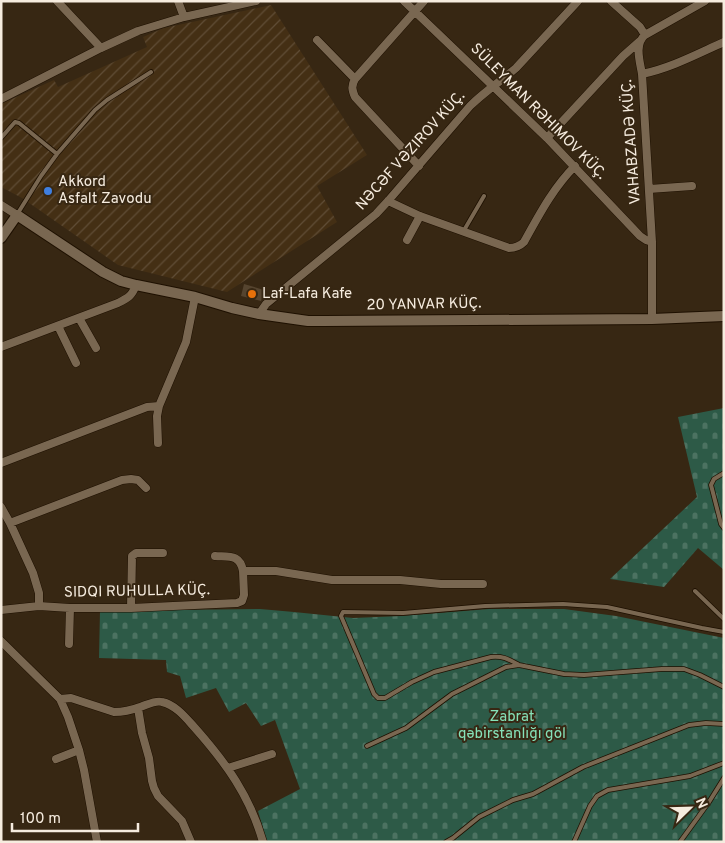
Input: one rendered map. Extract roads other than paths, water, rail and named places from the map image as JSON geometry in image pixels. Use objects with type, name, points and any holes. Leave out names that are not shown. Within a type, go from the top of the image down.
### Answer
[{"type":"street","points":[[57,1],[101,48]]},
{"type":"street","points":[[178,1],[184,16]]},
{"type":"street","points":[[1,99],[101,48],[138,32],[184,16],[256,1]]},
{"type":"street","name":"SÜLEYMAN RƏHIMOV KÜÇ.","points":[[404,1],[547,138],[634,231],[652,242]]},
{"type":"street","points":[[419,166],[355,97],[352,91],[352,84],[355,78],[424,1]]},
{"type":"street","name":"NƏCƏF VƏZIROV KÜÇ.","points":[[259,314],[266,304],[376,214],[470,106],[482,94],[516,68],[578,1]]},
{"type":"street","points":[[611,1],[640,27],[643,38]]},
{"type":"street","points":[[547,138],[643,38],[705,1]]},
{"type":"street","name":"VAHABZADƏ KÜÇ.","points":[[643,38],[639,47],[652,242],[652,319]]},
{"type":"street","points":[[317,40],[355,78]]},
{"type":"street","points":[[642,74],[674,65],[724,42]]},
{"type":"street","points":[[388,201],[420,216],[509,248],[514,248],[524,242],[555,189],[575,166]]},
{"type":"street","points":[[649,189],[692,186]]},
{"type":"street","name":"20 YANVAR KÜÇ.","points":[[1,205],[103,272],[121,281],[195,297],[259,314],[325,321],[652,319],[723,313]]},
{"type":"street","points":[[1,238],[17,215]]},
{"type":"street","points":[[407,240],[420,216]]},
{"type":"street","points":[[1,347],[129,297],[136,285]]},
{"type":"street","points":[[158,443],[157,416],[159,406],[186,342],[195,297]]},
{"type":"street","points":[[79,318],[96,348]]},
{"type":"street","points":[[58,326],[76,363]]},
{"type":"street","points":[[1,463],[147,407],[159,406]]},
{"type":"street","points":[[10,523],[122,480],[138,480],[146,488]]},
{"type":"street","points":[[1,507],[37,585],[39,606]]},
{"type":"street","points":[[131,608],[132,556],[136,553],[163,553]]},
{"type":"street","points":[[215,556],[238,560],[242,563],[244,571],[276,571],[332,580],[400,580],[441,584],[483,584]]},
{"type":"street","name":"SIDQI RUHULLA KÜÇ.","points":[[1,610],[39,606],[131,608],[237,603],[242,601],[244,595],[244,571]]},
{"type":"street","points":[[69,644],[70,608]]},
{"type":"street","points":[[1,641],[60,699],[79,750],[97,842]]},
{"type":"street","points":[[60,699],[71,698],[114,712],[138,708],[159,701],[168,703],[179,711],[228,768],[252,810],[263,842]]},
{"type":"street","points":[[138,708],[154,788],[158,796],[182,821],[191,842]]},
{"type":"street","points":[[56,759],[79,750]]},
{"type":"street","points":[[228,768],[272,754]]},
{"type":"lane","points":[[17,215],[56,154],[95,110],[107,100],[152,72]]},
{"type":"lane","points":[[1,138],[15,122],[19,122],[56,154]]},
{"type":"lane","points":[[463,232],[484,196]]},
{"type":"lane","points":[[724,473],[714,479],[711,486],[721,524],[724,528]]},
{"type":"lane","points":[[695,591],[724,620]]},
{"type":"lane","points":[[724,632],[607,607],[563,604],[485,606],[403,613],[343,612],[341,616],[374,694],[378,698],[385,698],[434,672],[500,656],[519,665],[564,674],[584,675],[684,669],[724,687]]},
{"type":"lane","points":[[367,746],[406,728],[452,694],[506,667],[519,665]]},
{"type":"lane","points":[[446,842],[480,817],[513,800],[533,794],[583,766],[689,725],[706,723],[724,724]]},
{"type":"lane","points":[[574,842],[590,806],[598,796],[608,790],[690,776],[724,763]]},
{"type":"lane","points":[[680,842],[724,778]]},
{"type":"place","name":"Akkord Asfalt Zavodu","points":[[48,191]]},
{"type":"place","name":"Laf-Lafa Kafe","points":[[252,294]]},
{"type":"park label","name":"Zabrat qəbirstanlığı göl","points":[[512,726]]}]
